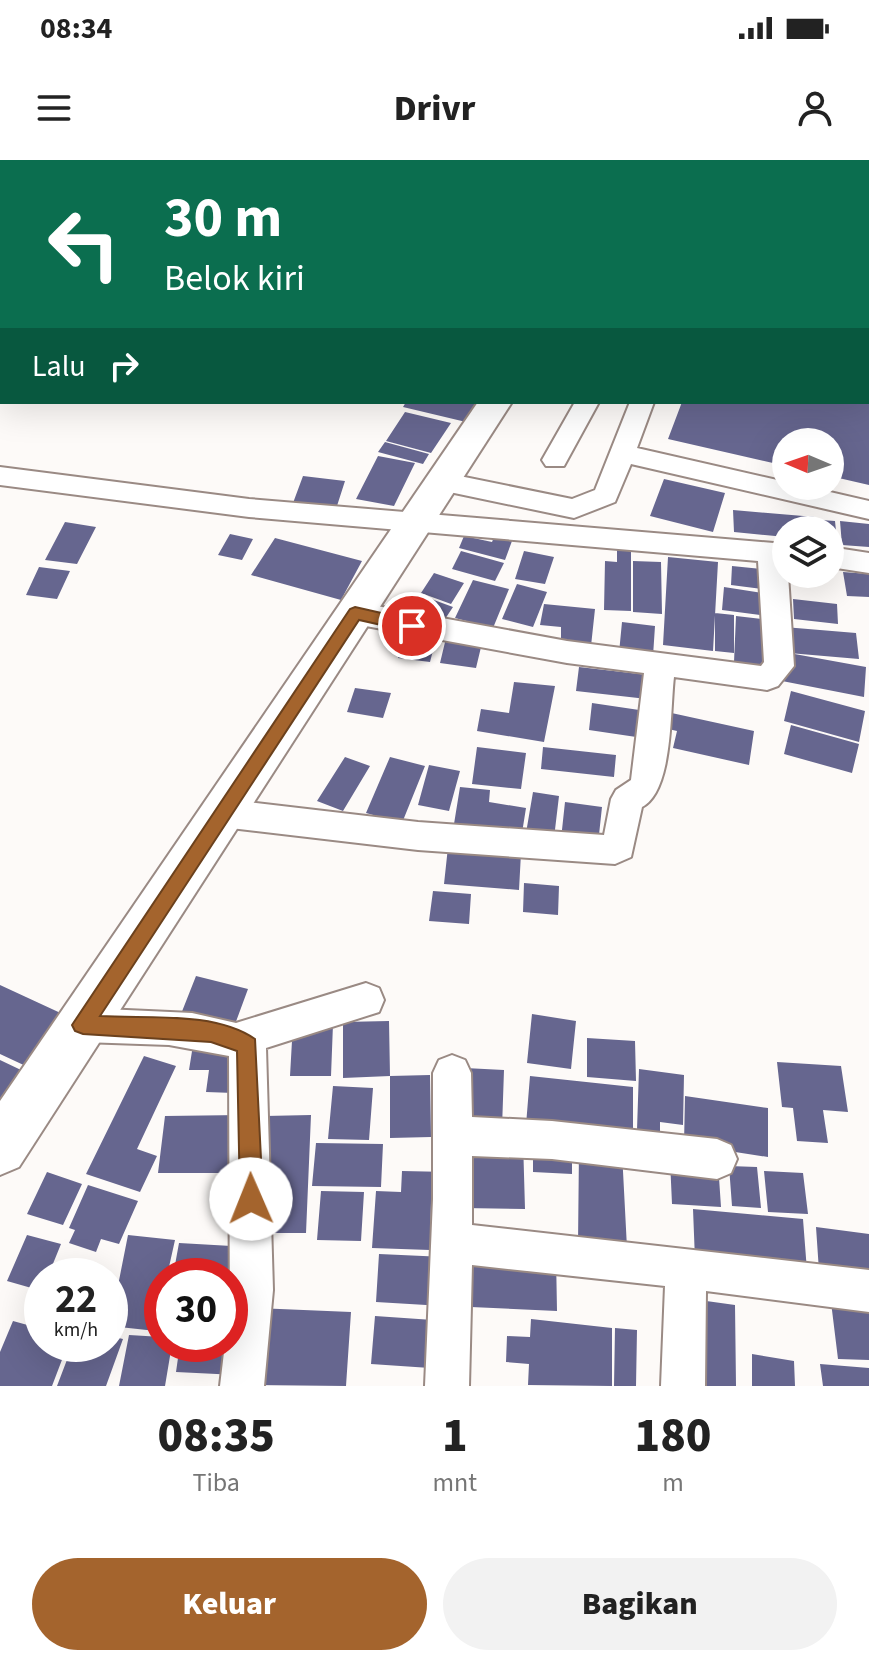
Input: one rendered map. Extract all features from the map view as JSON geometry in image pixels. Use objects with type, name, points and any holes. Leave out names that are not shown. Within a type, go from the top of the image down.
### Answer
[{"type":"highway","points":[[0,1148],[494,404]]},
{"type":"street","points":[[555,460],[586,404]]},
{"type":"street","points":[[440,481],[574,509],[606,496],[641,404]]},
{"type":"street","points":[[622,453],[869,510]]},
{"type":"street","points":[[0,476],[249,508],[772,553]]},
{"type":"street","points":[[844,559],[869,563]]},
{"type":"street","points":[[355,613],[660,667],[757,679],[774,675],[779,666],[779,588]]},
{"type":"street","points":[[222,813],[309,826],[503,845],[615,850],[619,847],[627,799],[641,792],[647,782],[660,667]]},
{"type":"street","points":[[238,1039],[366,1000]]},
{"type":"street","points":[[83,1025],[211,1033],[238,1039],[247,1046],[252,1290],[242,1386]]},
{"type":"street","points":[[447,1386],[452,1073]]},
{"type":"street","points":[[452,1137],[539,1139],[633,1153],[717,1159]]},
{"type":"street","points":[[451,1243],[869,1291]]},
{"type":"street","points":[[683,1386],[686,1269]]},
{"type":"building","points":[[405,404],[477,404],[466,422],[403,407]]},
{"type":"building","points":[[681,404],[869,404],[869,485],[844,479],[844,428],[772,428],[772,463],[668,439]]},
{"type":"building","points":[[405,412],[451,423],[431,453],[386,441]]},
{"type":"building","points":[[385,442],[429,454],[423,464],[378,452]]},
{"type":"building","points":[[378,456],[415,463],[394,506],[356,499]]},
{"type":"building","points":[[303,476],[345,481],[336,509],[293,503]]},
{"type":"building","points":[[664,479],[725,493],[713,532],[650,516]]},
{"type":"building","points":[[733,510],[803,516],[772,516],[772,536],[734,532]]},
{"type":"building","points":[[844,521],[869,524],[869,547],[844,545]]},
{"type":"building","points":[[65,522],[96,527],[77,564],[45,560]]},
{"type":"building","points":[[230,534],[253,539],[242,560],[218,555]]},
{"type":"building","points":[[464,536],[492,542],[494,537],[512,541],[505,560],[459,548]]},
{"type":"building","points":[[275,538],[362,561],[341,600],[251,575]]},
{"type":"building","points":[[617,549],[631,550],[631,611],[604,610],[605,561],[617,562]]},
{"type":"building","points":[[461,551],[504,563],[495,581],[452,569]]},
{"type":"building","points":[[524,551],[554,557],[545,584],[515,579]]},
{"type":"building","points":[[668,557],[718,562],[713,651],[663,645]]},
{"type":"building","points":[[633,561],[661,562],[662,614],[633,612]]},
{"type":"building","points":[[732,566],[770,570],[770,590],[731,585]]},
{"type":"building","points":[[39,567],[70,571],[57,599],[26,595]]},
{"type":"building","points":[[844,572],[869,574],[869,597],[847,596]]},
{"type":"building","points":[[434,573],[464,583],[451,604],[421,593]]},
{"type":"building","points":[[473,580],[509,589],[493,628],[455,618]]},
{"type":"building","points":[[517,584],[547,592],[533,627],[502,619]]},
{"type":"building","points":[[724,587],[768,594],[767,616],[722,610]]},
{"type":"building","points":[[412,592],[453,607],[441,625],[400,611]]},
{"type":"building","points":[[793,599],[837,604],[838,624],[794,619]]},
{"type":"building","points":[[544,604],[595,609],[591,646],[561,643],[561,627],[540,625]]},
{"type":"building","points":[[715,613],[734,615],[734,653],[715,651]]},
{"type":"building","points":[[736,616],[770,620],[769,667],[734,662]]},
{"type":"building","points":[[622,622],[655,626],[653,656],[619,653]]},
{"type":"building","points":[[784,627],[856,633],[859,659],[789,653],[866,667],[864,697],[782,681]]},
{"type":"building","points":[[405,631],[437,635],[430,662],[398,658]]},
{"type":"building","points":[[446,638],[482,643],[476,668],[440,663]]},
{"type":"building","points":[[579,667],[648,675],[647,699],[576,691]]},
{"type":"building","points":[[514,682],[555,686],[544,742],[477,731],[481,709],[509,713]]},
{"type":"building","points":[[355,688],[391,693],[383,718],[347,712]]},
{"type":"building","points":[[791,691],[865,711],[859,742],[784,721]]},
{"type":"building","points":[[592,703],[646,711],[643,738],[589,730]]},
{"type":"building","points":[[667,712],[754,731],[749,765],[673,748],[677,731],[664,728]]},
{"type":"building","points":[[791,725],[859,744],[852,773],[784,754]]},
{"type":"building","points":[[477,747],[526,753],[521,789],[472,784]]},
{"type":"building","points":[[543,747],[616,755],[614,777],[541,769]]},
{"type":"building","points":[[345,757],[370,766],[343,811],[317,801]]},
{"type":"building","points":[[390,757],[425,766],[402,823],[366,813]]},
{"type":"building","points":[[429,765],[460,771],[449,811],[418,805]]},
{"type":"building","points":[[460,787],[490,790],[489,802],[526,808],[522,833],[454,824]]},
{"type":"building","points":[[533,792],[559,796],[554,838],[526,833]]},
{"type":"building","points":[[565,802],[602,807],[598,844],[561,839]]},
{"type":"building","points":[[448,847],[521,853],[519,890],[444,884]]},
{"type":"building","points":[[524,883],[559,886],[558,915],[523,912]]},
{"type":"building","points":[[433,891],[471,894],[469,924],[429,921]]},
{"type":"building","points":[[196,976],[248,989],[234,1027],[181,1014]]},
{"type":"building","points":[[0,985],[67,1016],[30,1068],[0,1054]]},
{"type":"building","points":[[532,1014],[576,1021],[571,1069],[527,1063]]},
{"type":"building","points":[[389,1021],[390,1076],[343,1078],[343,1022]]},
{"type":"building","points":[[293,1023],[333,1024],[331,1076],[290,1076]]},
{"type":"building","points":[[587,1038],[635,1041],[636,1081],[587,1077]]},
{"type":"building","points":[[193,1045],[241,1046],[234,1093],[206,1092],[209,1070],[189,1070]]},
{"type":"building","points":[[144,1056],[176,1066],[137,1149],[157,1156],[140,1192],[86,1174]]},
{"type":"building","points":[[0,1060],[21,1070],[0,1101]]},
{"type":"building","points":[[777,1062],[841,1066],[848,1112],[823,1110],[828,1143],[797,1141],[793,1108],[782,1107]]},
{"type":"building","points":[[465,1068],[504,1070],[502,1128],[463,1126]]},
{"type":"building","points":[[639,1069],[684,1075],[683,1125],[660,1122],[660,1133],[637,1130]]},
{"type":"building","points":[[430,1075],[431,1137],[390,1138],[390,1076]]},
{"type":"building","points":[[530,1076],[633,1087],[633,1137],[526,1125]]},
{"type":"building","points":[[333,1086],[373,1088],[369,1140],[328,1139]]},
{"type":"building","points":[[685,1096],[768,1108],[768,1157],[684,1144]]},
{"type":"building","points":[[241,1115],[236,1173],[158,1173],[165,1116]]},
{"type":"building","points":[[311,1115],[306,1233],[258,1233],[265,1116]]},
{"type":"building","points":[[463,1139],[523,1140],[525,1209],[463,1208]]},
{"type":"building","points":[[316,1143],[383,1144],[381,1187],[312,1186]]},
{"type":"building","points":[[533,1144],[572,1146],[572,1174],[533,1172]]},
{"type":"building","points":[[579,1149],[622,1152],[627,1248],[578,1244]]},
{"type":"building","points":[[670,1160],[718,1163],[721,1207],[672,1204]]},
{"type":"building","points":[[729,1166],[757,1167],[761,1208],[732,1206]]},
{"type":"building","points":[[402,1171],[449,1172],[448,1204],[431,1203],[430,1250],[372,1248],[376,1191],[401,1192]]},
{"type":"building","points":[[764,1171],[803,1173],[808,1214],[768,1212]]},
{"type":"building","points":[[47,1172],[82,1184],[63,1225],[27,1214]]},
{"type":"building","points":[[88,1185],[138,1201],[119,1244],[101,1239],[96,1252],[69,1243],[75,1230],[69,1228]]},
{"type":"building","points":[[321,1191],[364,1192],[361,1241],[317,1240]]},
{"type":"building","points":[[693,1209],[803,1219],[807,1271],[695,1260]]},
{"type":"building","points":[[816,1227],[869,1234],[869,1277],[819,1271]]},
{"type":"building","points":[[27,1235],[61,1244],[55,1258],[24,1258],[24,1286],[7,1281]]},
{"type":"building","points":[[128,1235],[175,1240],[171,1258],[144,1258],[144,1330],[128,1328],[128,1258],[123,1258]]},
{"type":"building","points":[[179,1243],[249,1247],[242,1258],[176,1258]]},
{"type":"building","points":[[472,1251],[556,1255],[557,1311],[471,1307]]},
{"type":"building","points":[[379,1254],[445,1257],[443,1306],[376,1302]]},
{"type":"building","points":[[692,1299],[735,1305],[736,1386],[692,1386]]},
{"type":"building","points":[[831,1302],[869,1304],[869,1360],[838,1359]]},
{"type":"building","points":[[256,1308],[351,1312],[346,1386],[247,1385]]},
{"type":"building","points":[[375,1316],[433,1320],[430,1368],[371,1364]]},
{"type":"building","points":[[531,1319],[612,1328],[612,1386],[528,1385],[529,1364],[506,1362],[507,1336],[530,1337]]},
{"type":"building","points":[[13,1321],[24,1324],[24,1362],[61,1362],[52,1386],[0,1386],[0,1352]]},
{"type":"building","points":[[615,1328],[637,1330],[636,1386],[614,1386]]},
{"type":"building","points":[[129,1335],[144,1336],[144,1362],[169,1362],[165,1386],[119,1386],[124,1362],[128,1362]]},
{"type":"building","points":[[752,1354],[794,1361],[795,1386],[752,1386]]},
{"type":"building","points":[[66,1362],[115,1362],[106,1386],[57,1386]]},
{"type":"building","points":[[177,1362],[234,1362],[237,1375],[176,1372]]},
{"type":"building","points":[[820,1364],[869,1368],[869,1386],[823,1386]]},
{"type":"route","points":[[251,1199],[247,1046],[233,1036],[211,1033],[83,1025],[355,613],[412,626]]}]
